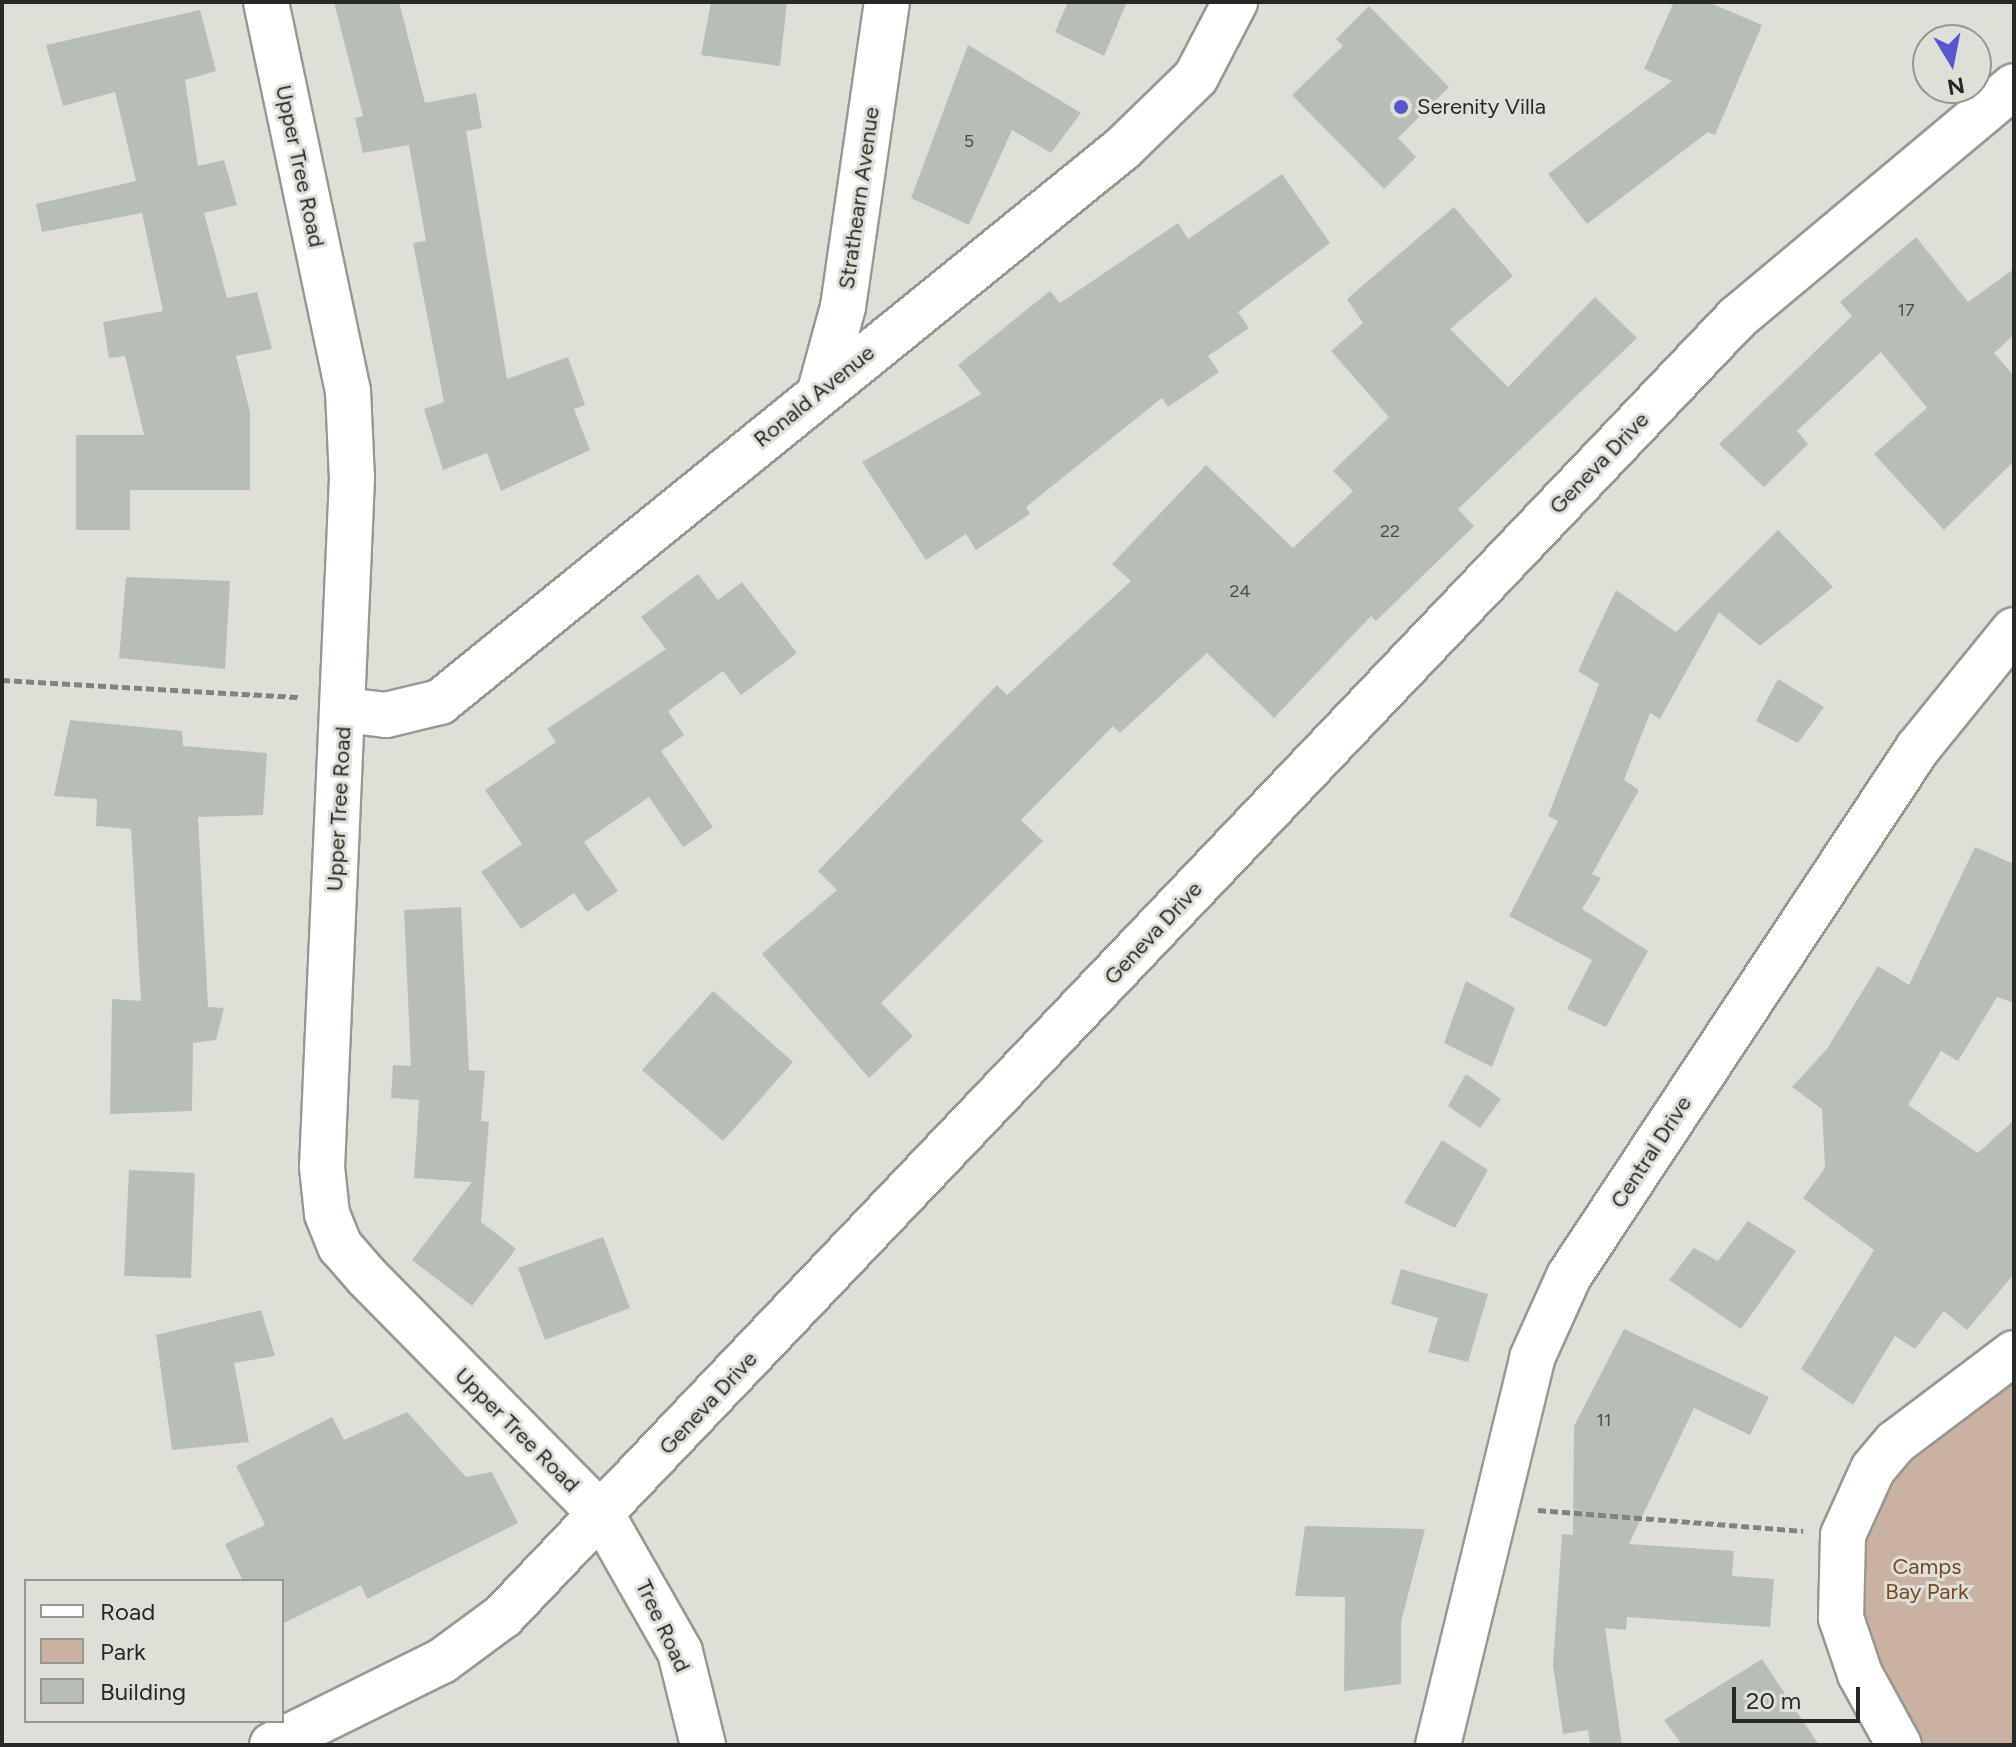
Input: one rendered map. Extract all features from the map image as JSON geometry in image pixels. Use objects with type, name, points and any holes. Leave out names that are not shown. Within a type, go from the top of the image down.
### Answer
[{"type":"street","name":"Upper Tree Road","points":[[266,2],[348,391],[352,478],[322,1167],[327,1214],[340,1246],[366,1276],[602,1515]]},
{"type":"street","name":"Strathearn Avenue","points":[[820,391],[843,307],[887,2]]},
{"type":"street","name":"Ronald Avenue","points":[[343,710],[386,715],[440,702],[1122,149],[1196,77],[1235,2]]},
{"type":"street","name":"Geneva Drive","points":[[272,1745],[318,1734],[474,1640],[602,1515],[1738,317],[2014,86]]},
{"type":"street","name":"Central Drive","points":[[1438,1745],[1493,1506],[1532,1358],[1569,1276],[1918,748],[2014,630]]},
{"type":"street","points":[[1899,1745],[1860,1674],[1841,1618],[1843,1535],[1873,1469],[1896,1442],[2014,1353]]},
{"type":"street","name":"Tree Road","points":[[602,1515],[680,1652],[703,1745]]},
{"type":"path","points":[[2,680],[309,697],[343,710]]},
{"type":"path","points":[[1493,1506],[1843,1535]]},
{"type":"green space","name":"Camps Bay Park","points":[[2014,1353],[2014,1745],[1899,1745],[1860,1674],[1856,1499]]},
{"type":"building","points":[[334,2],[399,2],[425,103],[476,93],[482,128],[466,131],[507,379],[568,357],[585,405],[574,409],[590,450],[501,491],[487,453],[443,470],[424,409],[444,402],[413,243],[426,241],[409,145],[363,153],[355,118],[363,116]]},
{"type":"building","points":[[711,2],[787,2],[780,66],[701,55]]},
{"type":"building","points":[[1068,2],[1127,2],[1104,56],[1055,32]]},
{"type":"building","points":[[1674,2],[1708,2],[1762,25],[1715,135],[1708,132],[1587,224],[1548,174],[1672,81],[1644,69]]},
{"type":"building","points":[[1369,6],[1449,87],[1398,138],[1416,157],[1384,189],[1292,95],[1343,46],[1336,39]]},
{"type":"building","points":[[200,10],[216,71],[185,80],[198,166],[224,160],[237,205],[204,213],[227,298],[257,292],[272,349],[236,356],[250,412],[250,490],[130,490],[130,530],[76,530],[76,435],[144,435],[125,356],[109,358],[103,322],[163,311],[142,213],[42,232],[36,204],[136,181],[115,92],[63,106],[46,45]]},
{"type":"building","points":[[968,45],[1081,113],[1051,153],[1012,130],[969,225],[911,198]]},
{"type":"building","points":[[1282,174],[1330,243],[1238,312],[1249,328],[1208,356],[1219,372],[1168,407],[1162,398],[1026,507],[1030,514],[976,550],[966,534],[926,560],[862,462],[981,394],[958,365],[1050,291],[1060,303],[1178,223],[1188,239]]},
{"type":"building","points":[[1454,207],[1513,276],[1450,329],[1508,387],[1595,297],[1637,338],[1458,509],[1474,526],[1376,621],[1371,616],[1274,718],[1207,653],[1120,733],[1113,726],[1021,820],[1043,841],[881,1003],[913,1036],[869,1078],[762,954],[837,890],[818,871],[997,685],[1007,695],[1131,581],[1112,564],[1206,465],[1293,548],[1353,491],[1333,471],[1389,417],[1331,351],[1363,323],[1347,299]]},
{"type":"building","points":[[1916,237],[1968,302],[2014,269],[2014,335],[1994,353],[2014,376],[2014,461],[1944,530],[1874,454],[1927,408],[1881,352],[1797,431],[1808,444],[1764,487],[1719,444],[1852,316],[1840,302]]},
{"type":"building","points":[[1778,530],[1833,587],[1760,646],[1719,612],[1660,719],[1650,713],[1624,780],[1639,790],[1592,874],[1601,878],[1582,909],[1648,951],[1606,1027],[1567,1009],[1592,960],[1509,916],[1558,821],[1548,816],[1599,684],[1578,671],[1616,590],[1676,632]]},
{"type":"building","points":[[698,574],[718,600],[742,582],[797,653],[741,695],[723,671],[668,711],[684,735],[661,751],[713,827],[683,847],[649,797],[584,842],[618,891],[587,912],[574,893],[521,929],[481,872],[522,844],[485,790],[556,742],[547,729],[666,649],[641,617]]},
{"type":"building","points":[[126,577],[230,581],[225,669],[119,658]]},
{"type":"building","points":[[1778,679],[1824,707],[1798,743],[1756,721]]},
{"type":"building","points":[[70,720],[182,731],[183,746],[267,753],[263,815],[198,817],[208,1007],[224,1008],[216,1040],[193,1043],[192,1111],[110,1114],[112,999],[141,1001],[131,829],[96,826],[97,799],[54,796]]},
{"type":"building","points":[[1975,847],[2014,864],[2014,1003],[1997,997],[1958,1061],[1941,1051],[1908,1105],[1978,1153],[2014,1120],[2014,1274],[1967,1330],[1944,1311],[1915,1349],[1895,1336],[1853,1405],[1801,1369],[1874,1250],[1803,1198],[1825,1168],[1822,1109],[1792,1087],[1827,1049],[1878,966],[1909,985]]},
{"type":"building","points":[[461,907],[469,1070],[485,1071],[481,1121],[489,1122],[481,1222],[516,1249],[472,1306],[412,1260],[472,1182],[414,1178],[419,1100],[391,1098],[393,1065],[411,1066],[404,910]]},
{"type":"building","points":[[1466,981],[1515,1008],[1492,1067],[1444,1043]]},
{"type":"building","points":[[713,991],[793,1062],[723,1141],[642,1070]]},
{"type":"building","points":[[1466,1074],[1501,1099],[1480,1128],[1448,1106]]},
{"type":"building","points":[[1442,1140],[1488,1170],[1455,1228],[1404,1203]]},
{"type":"building","points":[[129,1170],[195,1173],[191,1278],[124,1276]]},
{"type":"building","points":[[1748,1221],[1796,1251],[1741,1329],[1669,1280],[1694,1248],[1718,1261]]},
{"type":"building","points":[[603,1237],[630,1308],[545,1340],[518,1268]]},
{"type":"building","points":[[1401,1269],[1488,1294],[1468,1362],[1428,1352],[1438,1318],[1391,1304]]},
{"type":"building","points":[[261,1310],[275,1356],[234,1363],[249,1442],[172,1450],[156,1335]]},
{"type":"building","points":[[1624,1329],[1769,1397],[1750,1435],[1694,1408],[1629,1544],[1734,1551],[1732,1576],[1774,1579],[1770,1627],[1627,1617],[1626,1630],[1605,1628],[1622,1745],[1590,1745],[1588,1730],[1563,1734],[1553,1665],[1562,1534],[1573,1535],[1574,1426]]},
{"type":"building","points":[[407,1412],[466,1477],[492,1472],[518,1523],[367,1599],[361,1585],[284,1623],[284,1579],[242,1579],[225,1544],[265,1525],[236,1466],[332,1417],[344,1440]]},
{"type":"building","points":[[1305,1526],[1425,1529],[1401,1622],[1401,1684],[1344,1691],[1345,1597],[1295,1596]]},
{"type":"building","points":[[1762,1659],[1819,1745],[1682,1745],[1664,1720]]},
{"type":"place","name":"Serenity Villa","points":[[1401,107]]}]
